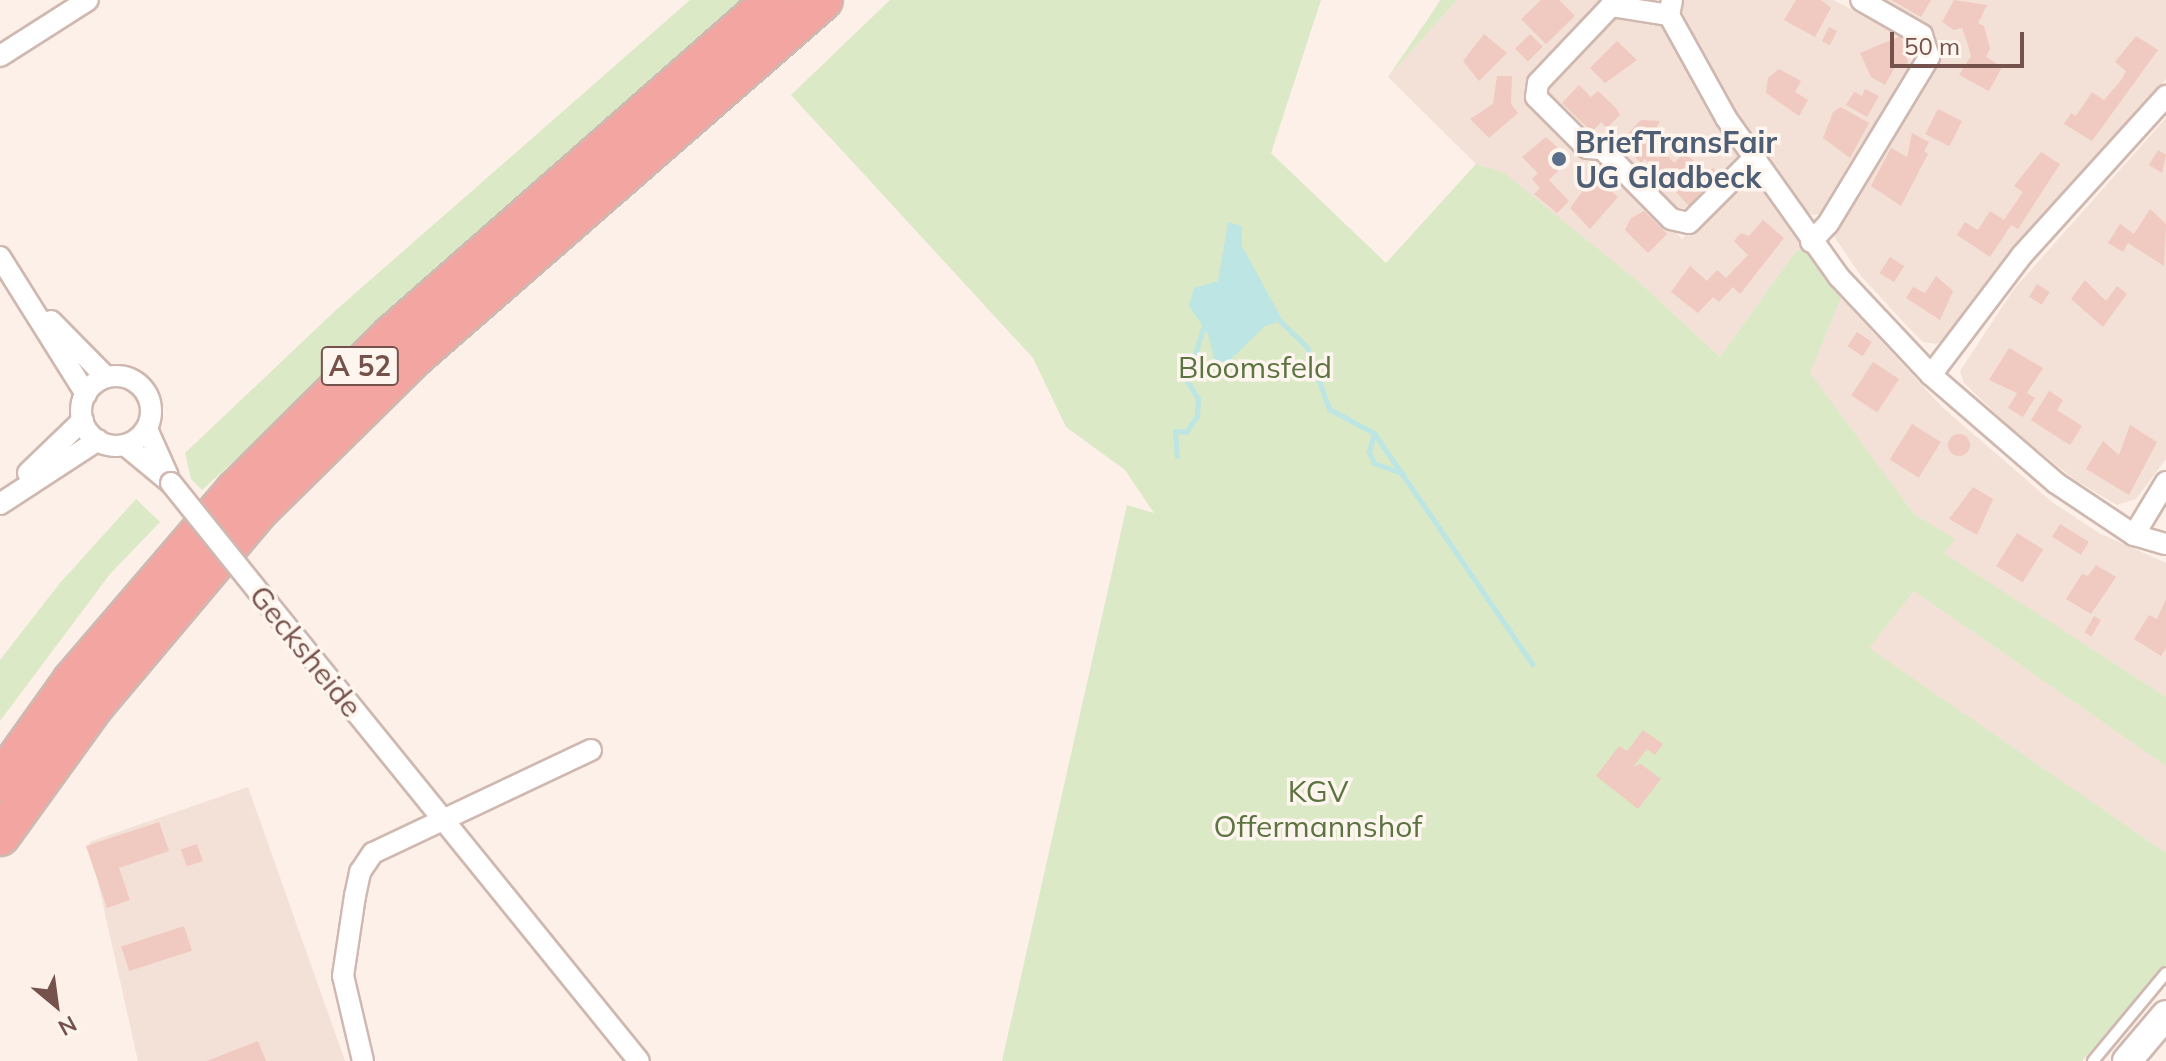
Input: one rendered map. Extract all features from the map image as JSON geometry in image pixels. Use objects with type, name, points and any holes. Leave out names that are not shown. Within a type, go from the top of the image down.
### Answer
[{"type":"highway","name":"A 52","points":[[0,782],[73,680],[236,490],[392,335],[773,0]]},
{"type":"highway","name":"A 52","points":[[0,836],[102,695],[260,509],[413,358],[823,0]]},
{"type":"main road","points":[[2127,1061],[2166,1015]]},
{"type":"street","points":[[0,56],[88,0]]},
{"type":"street","points":[[1811,242],[1828,224],[1929,57],[1922,35],[1861,0]]},
{"type":"street","points":[[1753,159],[1689,223],[1671,219],[1602,149],[1587,148],[1536,97],[1538,83],[1611,6],[1671,7],[1753,159],[1811,242],[1931,375],[2056,483],[2134,535],[2166,544]]},
{"type":"street","points":[[1931,375],[2022,255],[2166,96]]},
{"type":"street","points":[[0,257],[86,394],[83,420],[0,497]]},
{"type":"street","points":[[23,292],[106,377]]},
{"type":"street","points":[[83,420],[98,440],[125,445],[147,429],[151,402],[145,389],[120,376],[106,377],[86,394]]},
{"type":"street","name":"Gecksheide","points":[[147,429],[171,483]]},
{"type":"street","points":[[0,504],[98,440]]},
{"type":"street","name":"Gecksheide","points":[[125,445],[171,483],[639,1061]]},
{"type":"street","points":[[2134,535],[2166,482]]},
{"type":"street","points":[[363,1061],[343,976],[360,872],[373,853],[591,750]]},
{"type":"lane","points":[[2093,1061],[2166,973]]},
{"type":"shaded area","points":[[1457,0],[1609,0],[1529,100],[1593,165],[1611,166],[1682,239],[1749,170],[1804,249],[1796,251],[1720,357],[1639,282],[1504,174],[1476,164],[1388,77]]},
{"type":"shaded area","points":[[1684,0],[1833,0],[1904,35],[1912,64],[1822,215],[1802,214],[1777,178],[1723,92],[1682,11]]},
{"type":"shaded area","points":[[1874,0],[2166,0],[2166,79],[1949,337],[1936,344],[1923,342],[1908,327],[1861,276],[1833,235],[1938,59]]},
{"type":"shaded area","points":[[1612,14],[1667,26],[1742,161],[1696,209],[1667,207],[1586,143],[1547,100],[1547,80]]},
{"type":"shaded area","points":[[2166,118],[2166,459],[2136,499],[2117,505],[2075,480],[2011,428],[1964,383],[1960,371],[2014,289]]},
{"type":"shaded area","points":[[1841,298],[1942,407],[2052,502],[2099,533],[2166,563],[2166,697],[1943,553],[1954,539],[1914,514],[1809,373]]},
{"type":"shaded area","points":[[1914,591],[2166,766],[2166,853],[1868,648]]},
{"type":"shaded area","points":[[248,787],[345,1061],[138,1061],[89,842]]},
{"type":"green space","points":[[690,0],[741,0],[202,490],[191,479],[185,453],[336,310]]},
{"type":"green space","points":[[890,0],[1321,0],[1271,153],[1386,263],[1476,164],[1504,173],[1639,282],[1720,357],[1796,251],[1804,249],[1841,298],[1810,373],[1914,514],[1955,539],[1944,553],[2166,697],[2166,766],[1914,591],[1869,648],[2166,853],[2166,965],[2082,1061],[1002,1061],[1127,505],[1154,513],[1125,470],[1066,427],[1033,358],[791,95]]},
{"type":"green space","points":[[1440,0],[1457,0],[1388,77],[1434,10]]},
{"type":"green space","points":[[136,499],[160,522],[110,574],[0,721],[0,660],[60,583]]},
{"type":"water","points":[[1228,222],[1242,226],[1242,246],[1283,321],[1265,326],[1228,362],[1215,362],[1208,334],[1189,306],[1194,288],[1218,281]]},
{"type":"building","points":[[1541,0],[1559,0],[1575,16],[1546,44],[1521,19]]},
{"type":"building","points":[[1796,0],[1821,0],[1831,8],[1815,37],[1784,20]]},
{"type":"building","points":[[1891,0],[1931,0],[1921,17]]},
{"type":"building","points":[[1954,0],[1987,5],[1978,23],[1984,26],[1990,49],[1986,57],[2002,67],[1989,91],[1959,75],[1971,56],[1967,42],[1962,28],[1954,30],[1942,22]]},
{"type":"building","points":[[1829,27],[1837,31],[1830,45],[1822,41]]},
{"type":"building","points":[[1484,34],[1507,53],[1479,81],[1463,61]]},
{"type":"building","points":[[1530,34],[1543,47],[1528,62],[1515,49]]},
{"type":"building","points":[[1901,36],[1908,63],[1895,67],[1885,85],[1871,77],[1860,53]]},
{"type":"building","points":[[2136,36],[2158,50],[2092,141],[2064,124],[2071,113],[2076,116],[2092,92],[2104,100],[2122,79],[2126,71],[2115,62]]},
{"type":"building","points":[[1617,41],[1637,60],[1605,83],[1590,68]]},
{"type":"building","points":[[1779,69],[1801,81],[1795,92],[1808,100],[1799,116],[1766,93],[1768,78]]},
{"type":"building","points":[[1497,76],[1512,76],[1511,104],[1518,113],[1489,138],[1470,119],[1493,104]]},
{"type":"building","points":[[1579,85],[1591,97],[1598,91],[1616,108],[1620,115],[1607,128],[1601,122],[1592,132],[1562,103]]},
{"type":"building","points":[[1865,89],[1879,96],[1867,117],[1846,105],[1854,92],[1862,96]]},
{"type":"building","points":[[1841,107],[1869,123],[1850,158],[1823,138],[1833,112]]},
{"type":"building","points":[[1938,109],[1962,121],[1949,146],[1925,134]]},
{"type":"building","points":[[1641,120],[1660,121],[1652,136],[1674,163],[1685,152],[1707,174],[1713,168],[1718,173],[1689,206],[1645,159],[1641,163],[1620,142]]},
{"type":"building","points":[[1912,133],[1929,142],[1924,151],[1928,154],[1901,206],[1871,186],[1891,148],[1907,157]]},
{"type":"building","points":[[1546,137],[1570,159],[1549,180],[1569,201],[1557,213],[1534,194],[1540,188],[1532,179],[1538,173],[1522,157]]},
{"type":"building","points":[[2158,150],[2166,155],[2162,173],[2149,165]]},
{"type":"building","points":[[2041,152],[2060,164],[2018,229],[2011,225],[1990,257],[1957,235],[1965,222],[1978,230],[1990,211],[2004,220],[2023,192],[2014,186]]},
{"type":"building","points":[[1597,172],[1613,183],[1608,188],[1618,197],[1590,229],[1570,208]]},
{"type":"building","points":[[2150,209],[2166,224],[2164,266],[2128,243],[2123,252],[2108,243],[2120,224],[2134,234]]},
{"type":"building","points":[[1644,211],[1667,234],[1648,253],[1625,230],[1631,218]]},
{"type":"building","points":[[1763,220],[1784,238],[1740,294],[1733,287],[1719,302],[1713,297],[1698,313],[1671,292],[1690,266],[1707,281],[1717,270],[1726,278],[1748,255],[1734,241],[1741,233],[1749,236]]},
{"type":"building","points":[[1890,257],[1904,266],[1894,282],[1880,273]]},
{"type":"building","points":[[1936,276],[1953,291],[1940,320],[1906,298],[1913,287],[1925,293]]},
{"type":"building","points":[[2085,280],[2106,301],[2117,286],[2127,294],[2103,327],[2071,299]]},
{"type":"building","points":[[2037,284],[2050,292],[2042,305],[2029,297]]},
{"type":"building","points":[[1857,332],[1872,342],[1862,356],[1847,346]]},
{"type":"building","points":[[2009,348],[2043,368],[2027,393],[2035,398],[2023,417],[2008,408],[2017,393],[1989,380]]},
{"type":"building","points":[[1873,362],[1899,379],[1877,412],[1851,396]]},
{"type":"building","points":[[2049,391],[2063,400],[2057,410],[2082,426],[2070,445],[2031,420]]},
{"type":"building","points":[[1912,424],[1941,442],[1919,478],[1890,460]]},
{"type":"building","points":[[2130,425],[2157,442],[2129,495],[2086,469],[2103,441],[2119,455]]},
{"type":"building","points":[[1959,434],[1967,437],[1970,445],[1967,453],[1959,456],[1951,453],[1948,445],[1951,437]]},
{"type":"building","points":[[1973,487],[1993,499],[1977,535],[1949,519]]},
{"type":"building","points":[[2060,524],[2089,542],[2081,555],[2052,537]]},
{"type":"building","points":[[2017,533],[2043,549],[2023,583],[1996,566]]},
{"type":"building","points":[[2096,565],[2116,577],[2091,614],[2066,599],[2082,574],[2088,576]]},
{"type":"building","points":[[2166,599],[2166,648],[2161,656],[2134,639],[2149,615],[2157,619]]},
{"type":"building","points":[[2094,616],[2101,620],[2091,636],[2084,632]]},
{"type":"building","points":[[1643,730],[1663,744],[1655,755],[1647,749],[1633,767],[1641,764],[1661,779],[1638,809],[1596,776],[1619,746],[1627,751]]},
{"type":"building","points":[[159,822],[169,851],[119,868],[130,900],[107,908],[86,846]]},
{"type":"building","points":[[197,844],[203,861],[187,867],[181,850]]},
{"type":"building","points":[[184,926],[192,951],[129,971],[121,946]]},
{"type":"building","points":[[258,1041],[266,1061],[207,1061]]},
{"type":"waterway","points":[[1281,322],[1307,347],[1329,409],[1374,433],[1532,664]]},
{"type":"waterway","points":[[1177,456],[1175,431],[1186,432],[1197,416],[1198,399],[1187,381],[1203,328]]},
{"type":"waterway","points":[[1374,433],[1369,452],[1374,463],[1402,473]]},
{"type":"place","name":"BriefTransFair UG Gladbeck","points":[[1559,159]]},
{"type":"park label","name":"Bloomsfeld","points":[[1255,367]]},
{"type":"park label","name":"KGV Offermannshof","points":[[1318,808]]}]
